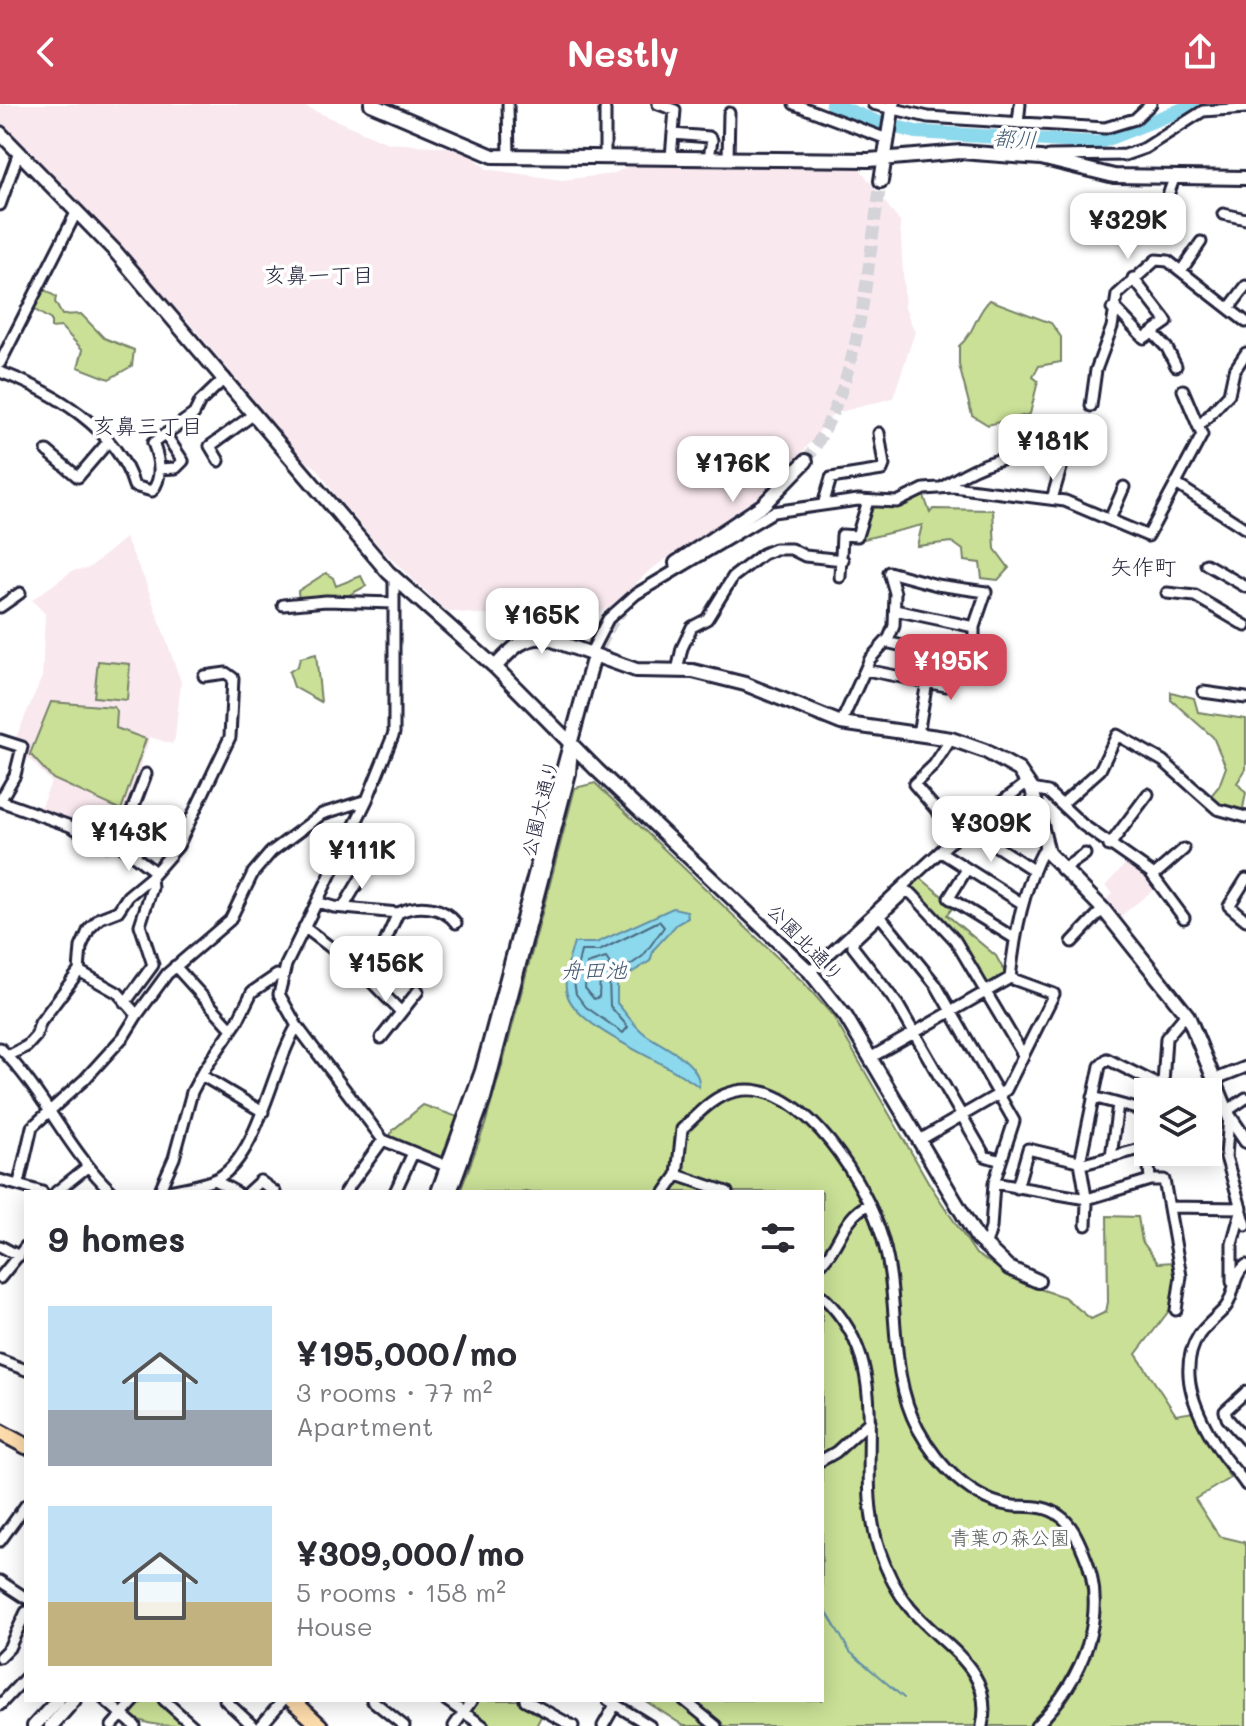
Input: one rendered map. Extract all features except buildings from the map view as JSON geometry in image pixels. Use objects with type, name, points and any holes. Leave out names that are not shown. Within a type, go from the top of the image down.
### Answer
[{"type":"main road","points":[[0,1432],[24,1445]]},
{"type":"main road","points":[[294,1702],[320,1726]]},
{"type":"street","points":[[373,104],[487,155],[884,159],[961,152],[1041,158],[1125,155],[1145,148],[1203,111],[1246,108]]},
{"type":"street","points":[[508,104],[509,157]]},
{"type":"street","points":[[658,104],[675,110],[671,157]]},
{"type":"street","points":[[794,104],[887,139]]},
{"type":"street","points":[[873,104],[944,118],[1105,128],[1135,119],[1151,104]]},
{"type":"street","points":[[1018,123],[1020,104]]},
{"type":"street","points":[[881,181],[895,106]]},
{"type":"street","points":[[605,110],[605,157]]},
{"type":"street","points":[[728,158],[729,113]]},
{"type":"street","name":"公園北通り","points":[[0,133],[77,211],[394,576],[495,667],[571,744],[810,972],[846,1017],[918,1141],[985,1247],[1009,1268],[1038,1281]]},
{"type":"street","points":[[673,134],[709,137],[712,140],[709,157]]},
{"type":"street","points":[[0,205],[19,152]]},
{"type":"street","points":[[1041,158],[1110,176],[1246,178]]},
{"type":"street","points":[[1160,217],[1175,176]]},
{"type":"street","points":[[0,363],[77,211]]},
{"type":"street","points":[[1223,214],[1246,219]]},
{"type":"street","points":[[1181,271],[1201,242]]},
{"type":"street","points":[[1091,406],[1096,370],[1112,327],[1112,309],[1117,295],[1156,260],[1168,261],[1246,322]]},
{"type":"street","points":[[1112,309],[1118,311],[1144,338],[1167,322],[1133,278]]},
{"type":"street","points":[[1230,307],[1246,286]]},
{"type":"street","points":[[1152,332],[1167,348],[1176,366]]},
{"type":"street","points":[[1200,425],[1229,394],[1234,371],[1246,353]]},
{"type":"street","points":[[0,372],[47,392],[108,442],[128,466],[134,486],[156,490],[159,469],[153,443],[194,414],[200,402],[225,378]]},
{"type":"street","points":[[571,744],[591,658],[608,619],[657,580],[773,512],[868,501],[897,502],[924,489],[943,487],[1052,499],[1148,536],[1201,440],[1200,425],[1183,390]]},
{"type":"street","points":[[219,461],[210,446],[254,414]]},
{"type":"street","points":[[823,505],[828,482],[834,476],[882,470],[879,433]]},
{"type":"street","points":[[159,469],[176,468],[183,461],[165,434]]},
{"type":"street","points":[[47,451],[78,477],[108,442]]},
{"type":"street","points":[[943,487],[973,466],[1026,454],[1046,454],[1064,458],[1052,499]]},
{"type":"street","points":[[676,563],[763,505],[806,461]]},
{"type":"street","points":[[1176,484],[1246,529]]},
{"type":"street","points":[[1110,519],[1124,487]]},
{"type":"street","points":[[840,577],[842,535],[857,536],[868,501]]},
{"type":"street","points":[[677,671],[682,648],[692,627],[707,619],[733,577],[763,554],[775,549],[791,549],[805,556],[843,560]]},
{"type":"street","points":[[1206,564],[1246,587]]},
{"type":"street","points":[[841,723],[870,659],[886,642],[894,626],[895,610],[889,572],[937,585],[986,592],[974,627],[974,643],[946,686],[866,670]]},
{"type":"street","points":[[394,576],[396,721],[367,800],[281,976],[279,994],[297,1026],[383,1140],[452,1173]]},
{"type":"street","points":[[0,607],[20,593]]},
{"type":"street","points":[[1167,593],[1195,596],[1246,625]]},
{"type":"street","points":[[283,605],[326,601],[394,603]]},
{"type":"street","points":[[895,610],[974,627]]},
{"type":"street","points":[[495,667],[511,649],[534,638],[547,638],[591,658],[636,670],[677,671],[745,684],[841,723],[951,739],[1006,761],[1030,785],[1048,792],[1109,846],[1153,876],[1184,918]]},
{"type":"street","points":[[886,642],[963,660]]},
{"type":"street","points":[[8,1056],[27,1046],[36,1036],[44,1017],[79,971],[81,947],[89,929],[100,918],[118,911],[128,896],[178,846],[230,737],[233,678],[226,673],[204,676]]},
{"type":"street","points":[[918,734],[927,682]]},
{"type":"street","points":[[1203,692],[1246,698]]},
{"type":"street","points":[[1062,804],[1100,770],[1117,735],[1163,761],[1217,809],[1246,817]]},
{"type":"street","points":[[951,739],[934,765],[914,784],[958,835]]},
{"type":"street","points":[[0,740],[22,747],[15,775],[0,801],[70,826],[106,845],[112,839],[153,874],[152,888],[140,925],[153,965],[125,1003]]},
{"type":"street","name":"公園大通り","points":[[439,1190],[462,1159],[484,1098],[573,757],[571,744]]},
{"type":"street","name":"公園大通り","points":[[450,1190],[452,1173],[482,1071],[559,774],[571,744]]},
{"type":"street","points":[[134,855],[153,833],[130,816],[146,774]]},
{"type":"street","points":[[810,972],[958,835],[1030,785]]},
{"type":"street","points":[[1030,785],[1045,847],[1062,870],[1103,909],[1186,1014],[1212,1078]]},
{"type":"street","points":[[1109,846],[1148,794]]},
{"type":"street","points":[[19,1183],[32,1127],[85,1079],[124,1036],[175,966],[230,920],[253,873],[293,833],[322,814],[367,800]]},
{"type":"street","points":[[968,828],[1033,870]]},
{"type":"street","points":[[344,906],[379,847]]},
{"type":"street","points":[[1010,978],[1014,938],[1023,904],[1033,870],[1045,847]]},
{"type":"street","points":[[1153,876],[1184,849]]},
{"type":"street","points":[[941,852],[1023,904]]},
{"type":"street","points":[[1062,870],[1085,854]]},
{"type":"street","points":[[967,869],[949,898],[1014,938]]},
{"type":"street","points":[[1246,879],[1229,906],[1246,920]]},
{"type":"street","points":[[1001,1161],[985,1156],[886,987],[853,947],[853,941],[906,891],[912,894],[955,940],[1022,1053]]},
{"type":"street","points":[[317,902],[398,913],[424,907],[444,912],[456,923]]},
{"type":"street","points":[[1072,942],[1103,909]]},
{"type":"street","points":[[398,913],[381,948],[398,965]]},
{"type":"street","points":[[880,916],[919,961],[952,1011],[1014,1121],[994,1183],[991,1228],[985,1247]]},
{"type":"street","points":[[304,927],[335,949],[401,1012]]},
{"type":"street","points":[[175,966],[232,1029]]},
{"type":"street","points":[[79,971],[118,993],[137,1015]]},
{"type":"street","points":[[163,1190],[201,1075],[252,992],[277,975],[281,976]]},
{"type":"street","points":[[870,1058],[1010,978],[1054,994],[1006,1090],[918,1141]]},
{"type":"street","points":[[381,1038],[418,991]]},
{"type":"street","points":[[1163,1078],[1166,1038],[1186,1014]]},
{"type":"street","points":[[171,1190],[214,1180],[231,1167],[263,1112],[277,1069],[297,1026]]},
{"type":"street","points":[[0,1048],[49,1110],[86,1168],[110,1190]]},
{"type":"street","points":[[1086,1225],[1087,1199],[1080,1162],[1100,1066],[1107,1059],[1144,1078]]},
{"type":"street","points":[[1218,1078],[1246,1067]]},
{"type":"street","points":[[201,1075],[263,1112]]},
{"type":"street","points":[[666,1190],[677,1175],[682,1129],[722,1095],[753,1091],[798,1108],[831,1142],[869,1204],[880,1229],[890,1274],[901,1386],[918,1429],[937,1458],[979,1495],[994,1502],[1044,1508],[1061,1516],[1077,1538],[1093,1577],[1093,1628],[1085,1653],[1062,1695],[1036,1726]]},
{"type":"street","points":[[1093,1097],[1134,1108]]},
{"type":"street","points":[[1246,1098],[1228,1114],[1225,1145],[1242,1193],[1246,1225]]},
{"type":"street","points":[[1222,1100],[1246,1141]]},
{"type":"street","points":[[1111,1157],[1118,1104]]},
{"type":"street","points":[[346,1190],[383,1140]]},
{"type":"street","points":[[1017,1188],[1028,1149],[1080,1162],[1134,1153]]},
{"type":"street","points":[[396,1190],[413,1153]]},
{"type":"street","points":[[1149,1166],[1150,1180]]},
{"type":"street","points":[[58,1190],[86,1168]]},
{"type":"street","points":[[677,1175],[721,1190]]},
{"type":"street","points":[[0,1180],[37,1190]]},
{"type":"street","points":[[214,1180],[232,1190]]},
{"type":"street","points":[[994,1183],[1087,1199],[1150,1180],[1164,1180],[1181,1276],[1176,1310]]},
{"type":"street","points":[[250,1190],[260,1181],[272,1190]]},
{"type":"street","points":[[824,1261],[832,1253],[844,1223],[869,1204]]},
{"type":"street","points":[[1170,1207],[1242,1208]]},
{"type":"street","points":[[1242,1208],[1232,1244],[1229,1304],[1199,1334],[1187,1374],[1203,1422],[1246,1485]]},
{"type":"street","points":[[0,1246],[20,1259],[0,1278]]},
{"type":"street","points":[[1232,1282],[1246,1265]]},
{"type":"street","points":[[824,1298],[836,1310],[863,1358],[870,1421],[870,1500],[881,1555],[910,1608],[963,1657],[978,1679],[984,1698],[982,1726]]},
{"type":"street","points":[[0,1360],[24,1369]]},
{"type":"street","points":[[1246,1392],[1225,1411],[1227,1418],[1246,1440]]},
{"type":"street","points":[[824,1459],[870,1421]]},
{"type":"street","points":[[0,1541],[24,1508]]},
{"type":"street","points":[[0,1581],[24,1597]]},
{"type":"street","points":[[0,1657],[9,1648],[24,1616]]},
{"type":"street","points":[[0,1705],[24,1679]]},
{"type":"street","points":[[34,1726],[56,1702]]},
{"type":"street","points":[[51,1726],[72,1702]]},
{"type":"street","points":[[107,1702],[135,1726]]},
{"type":"street","points":[[112,1726],[133,1702]]},
{"type":"street","points":[[166,1702],[193,1726]]},
{"type":"street","points":[[227,1702],[253,1726]]},
{"type":"street","points":[[261,1726],[281,1702]]},
{"type":"street","points":[[374,1702],[404,1726]]},
{"type":"street","points":[[449,1702],[483,1726]]},
{"type":"street","points":[[454,1726],[471,1702]]},
{"type":"street","points":[[529,1702],[573,1726]]},
{"type":"street","points":[[603,1726],[611,1702],[650,1726]]},
{"type":"street","points":[[686,1702],[716,1726]]},
{"type":"shaded area","points":[[0,104],[299,104],[388,143],[447,147],[472,156],[487,169],[562,180],[612,174],[639,162],[858,166],[900,222],[905,308],[915,332],[893,398],[833,414],[794,463],[761,495],[650,570],[616,603],[583,622],[578,604],[511,599],[494,616],[446,611],[381,549],[335,495],[317,468],[305,461],[187,320],[0,122]]},
{"type":"shaded area","points":[[125,538],[145,580],[181,682],[175,738],[172,744],[150,737],[124,813],[106,843],[39,812],[51,782],[14,742],[42,677],[45,614],[32,600],[72,571],[89,568]]},
{"type":"shaded area","points":[[1128,861],[1157,887],[1117,919],[1103,903],[1112,893],[1105,886]]},
{"type":"green space","points":[[40,287],[56,297],[55,302],[62,315],[81,314],[104,338],[134,350],[132,366],[109,379],[78,367],[83,350],[61,327],[51,328],[51,320],[30,307]]},
{"type":"green space","points":[[990,300],[1051,323],[1061,337],[1061,362],[1039,366],[1033,377],[1038,381],[1030,414],[988,425],[972,415],[959,365],[959,346]]},
{"type":"green space","points":[[923,493],[930,513],[933,509],[993,510],[995,549],[1009,568],[998,580],[982,578],[980,563],[964,561],[963,550],[952,542],[917,546],[922,525],[860,540],[864,515],[871,503]]},
{"type":"green space","points":[[326,573],[333,578],[336,586],[361,576],[366,586],[347,596],[344,601],[299,601],[298,591]]},
{"type":"green space","points":[[316,654],[321,702],[294,687],[289,672],[298,666],[300,658]]},
{"type":"green space","points":[[98,661],[130,664],[127,700],[94,697]]},
{"type":"green space","points":[[1171,692],[1194,698],[1198,712],[1246,719],[1246,769],[1237,783],[1246,793],[1242,813],[1224,809],[1209,798],[1219,786],[1226,767],[1213,737],[1171,700]]},
{"type":"green space","points":[[51,702],[114,707],[117,711],[116,728],[146,739],[121,810],[53,779],[30,754]]},
{"type":"green space","name":"青葉の森公園","points":[[595,783],[804,983],[833,1016],[930,1185],[976,1254],[1022,1283],[1064,1297],[1091,1319],[1106,1312],[1108,1302],[1107,1216],[1138,1217],[1142,1241],[1158,1263],[1174,1262],[1175,1303],[1136,1354],[1176,1415],[1193,1412],[1230,1478],[1195,1499],[1219,1536],[1244,1542],[1246,1546],[1246,1726],[684,1726],[647,1702],[824,1702],[824,1190],[461,1190],[485,1125],[502,1066],[575,788]]},
{"type":"green space","points":[[917,875],[954,906],[947,915],[996,956],[1007,976],[987,987],[962,947],[906,886]]},
{"type":"green space","points":[[423,1105],[458,1117],[444,1156],[436,1158],[388,1140],[393,1130]]},
{"type":"green space","points":[[138,1702],[162,1702],[189,1726],[140,1721],[128,1713]]},
{"type":"green space","points":[[478,1702],[523,1702],[543,1713],[536,1726],[486,1726],[468,1715]]},
{"type":"water","name":"舟田池","points":[[673,908],[687,911],[688,918],[677,924],[654,949],[650,961],[617,982],[617,1003],[644,1033],[695,1070],[699,1087],[591,1023],[577,1010],[566,991],[567,970],[574,943],[596,943]]},
{"type":"waterway","name":"都川","points":[[832,104],[877,122],[916,132],[1097,143],[1196,104]]},
{"type":"waterway","points":[[824,1607],[850,1652],[904,1698]]},
{"type":"tunnel","points":[[806,461],[840,396],[851,361],[881,181]]},
{"type":"tunnel","points":[[592,663],[611,624],[622,610]]},
{"type":"district","name":"亥鼻一丁目","points":[[319,274]]},
{"type":"district","name":"亥鼻三丁目","points":[[148,425]]},
{"type":"district","name":"矢作町","points":[[1143,566]]}]
